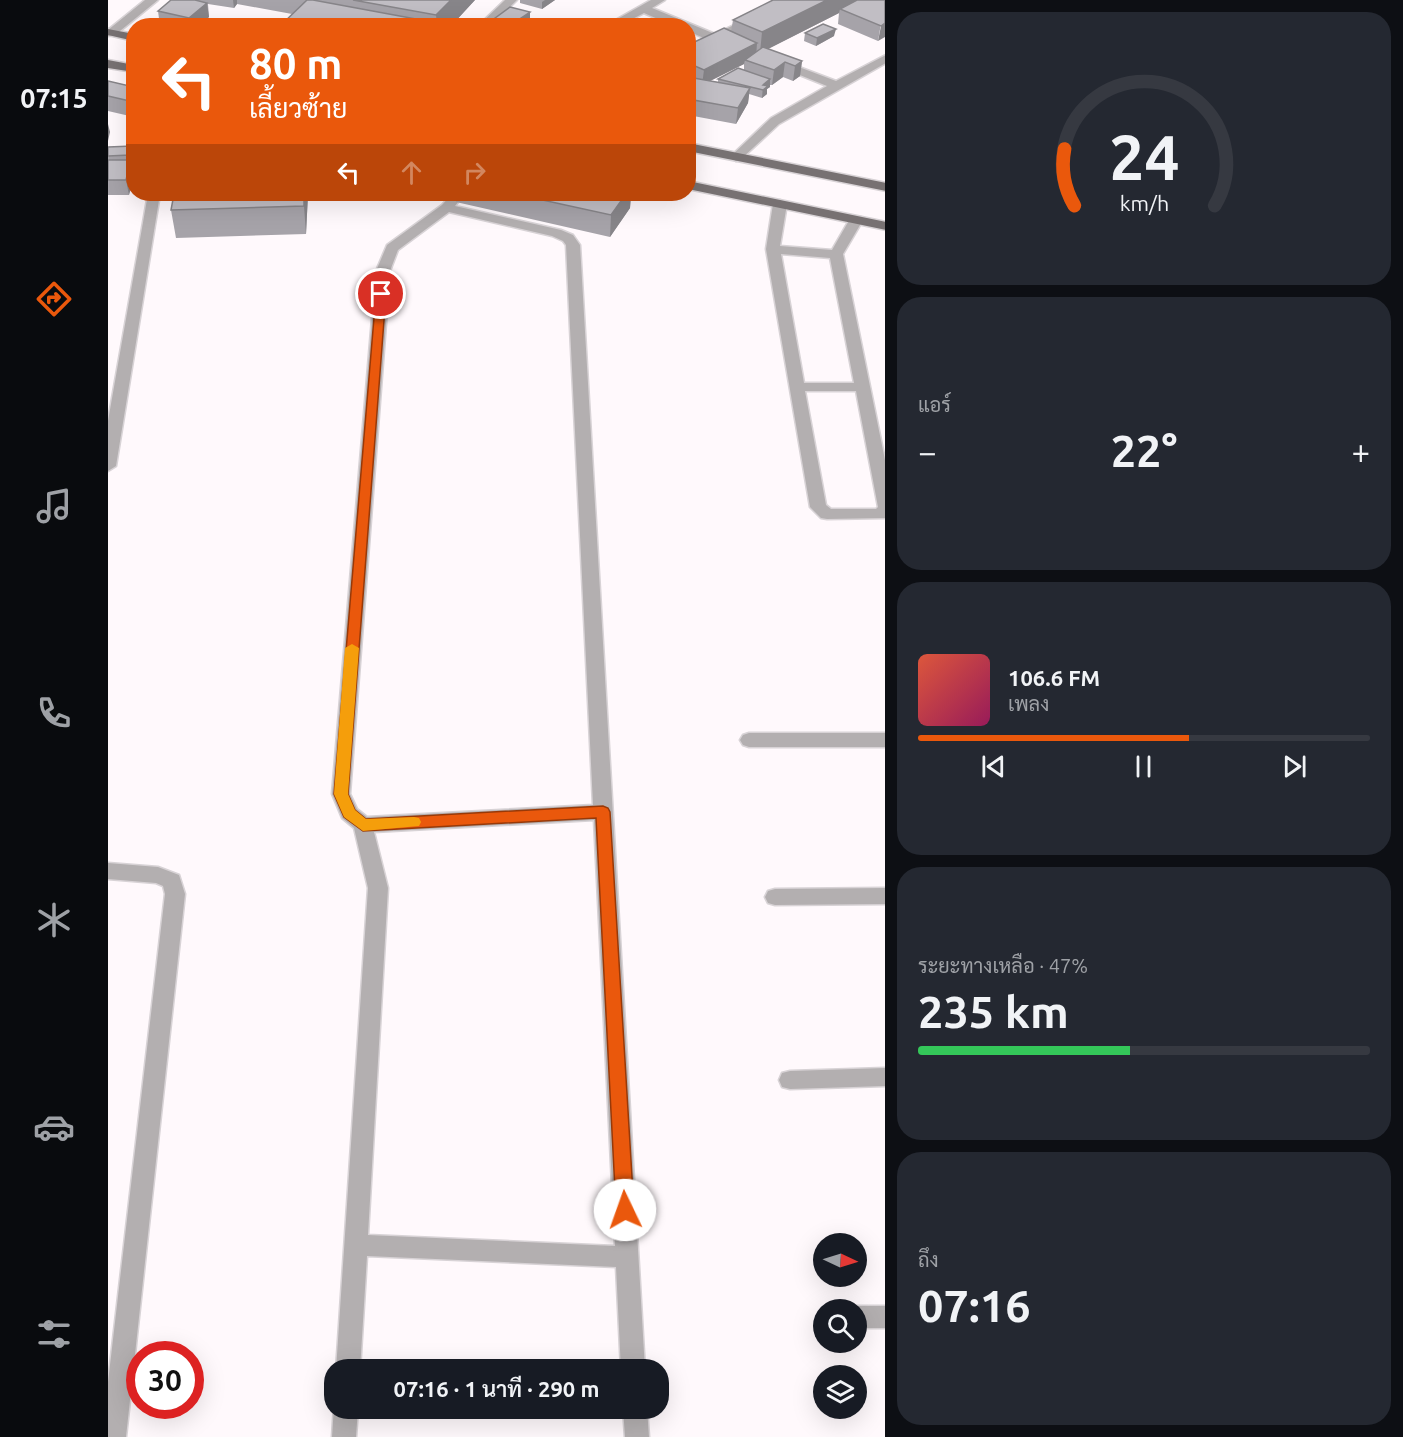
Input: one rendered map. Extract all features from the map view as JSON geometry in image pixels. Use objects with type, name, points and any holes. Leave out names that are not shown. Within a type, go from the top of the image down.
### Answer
[{"type":"main road","points":[[109,33],[126,36]]},
{"type":"main road","points":[[108,64],[126,67]]},
{"type":"main road","points":[[696,149],[885,187]]},
{"type":"main road","points":[[696,187],[885,226]]},
{"type":"street","points":[[129,18],[152,0]]},
{"type":"street","points":[[492,18],[511,0]]},
{"type":"street","points":[[626,18],[659,0]]},
{"type":"street","points":[[696,48],[796,0]]},
{"type":"street","points":[[645,9],[667,18]]},
{"type":"street","points":[[109,33],[126,20]]},
{"type":"street","points":[[696,30],[748,51]]},
{"type":"street","points":[[736,157],[775,121],[885,58]]},
{"type":"street","points":[[770,60],[837,86]]},
{"type":"street","points":[[108,466],[153,201]]},
{"type":"street","points":[[349,1359],[378,888],[363,825],[349,813],[341,794],[383,271],[392,248],[453,201],[556,232],[568,238],[573,245],[632,1359]]},
{"type":"street","points":[[780,204],[773,249],[818,507],[827,514],[880,514],[885,507],[836,254],[856,220]]},
{"type":"street","points":[[773,249],[836,254]]},
{"type":"street","points":[[797,387],[862,387]]},
{"type":"street","points":[[749,740],[885,740]]},
{"type":"street","points":[[363,825],[603,812]]},
{"type":"street","points":[[108,871],[158,875],[172,881],[175,894],[114,1437]]},
{"type":"street","points":[[775,897],[885,896]]},
{"type":"street","points":[[790,1080],[885,1077]]},
{"type":"street","points":[[356,1245],[627,1257]]},
{"type":"street","points":[[867,1317],[885,1317]]},
{"type":"street","points":[[344,1437],[345,1419]]},
{"type":"street","points":[[636,1419],[637,1437]]},
{"type":"building","points":[[171,0],[195,0],[207,3],[189,18],[158,11]]},
{"type":"building","points":[[307,0],[313,0],[410,18],[288,18]]},
{"type":"building","points":[[353,0],[451,0],[436,15]]},
{"type":"building","points":[[773,0],[827,0],[762,32],[733,20]]},
{"type":"building","points":[[857,0],[885,0],[885,23],[881,26],[840,9]]},
{"type":"building","points":[[510,7],[530,12],[521,18],[495,18]]},
{"type":"building","points":[[823,24],[836,29],[817,38],[805,33]]},
{"type":"building","points":[[724,28],[757,43],[704,70],[696,66],[696,41]]},
{"type":"building","points":[[763,47],[802,61],[795,66],[785,62],[774,70],[745,60]]},
{"type":"building","points":[[738,68],[770,79],[763,85],[768,86],[763,90],[718,79]]},
{"type":"building","points":[[696,78],[750,88],[738,108],[696,100]]},
{"type":"building","points":[[108,81],[126,85],[126,100],[108,96]]},
{"type":"building","points":[[126,146],[126,155],[108,156],[108,147]]},
{"type":"building","points":[[108,160],[126,160],[126,180],[108,180]]},
{"type":"building","points":[[173,201],[304,201],[304,206],[171,210]]},
{"type":"building","points":[[547,201],[621,201],[611,215]]},
{"type":"slow traffic","points":[[352,648],[341,794],[349,813],[363,825],[414,822]]},
{"type":"route","points":[[381,294],[341,794],[349,813],[363,825],[603,812],[625,1210]]}]
